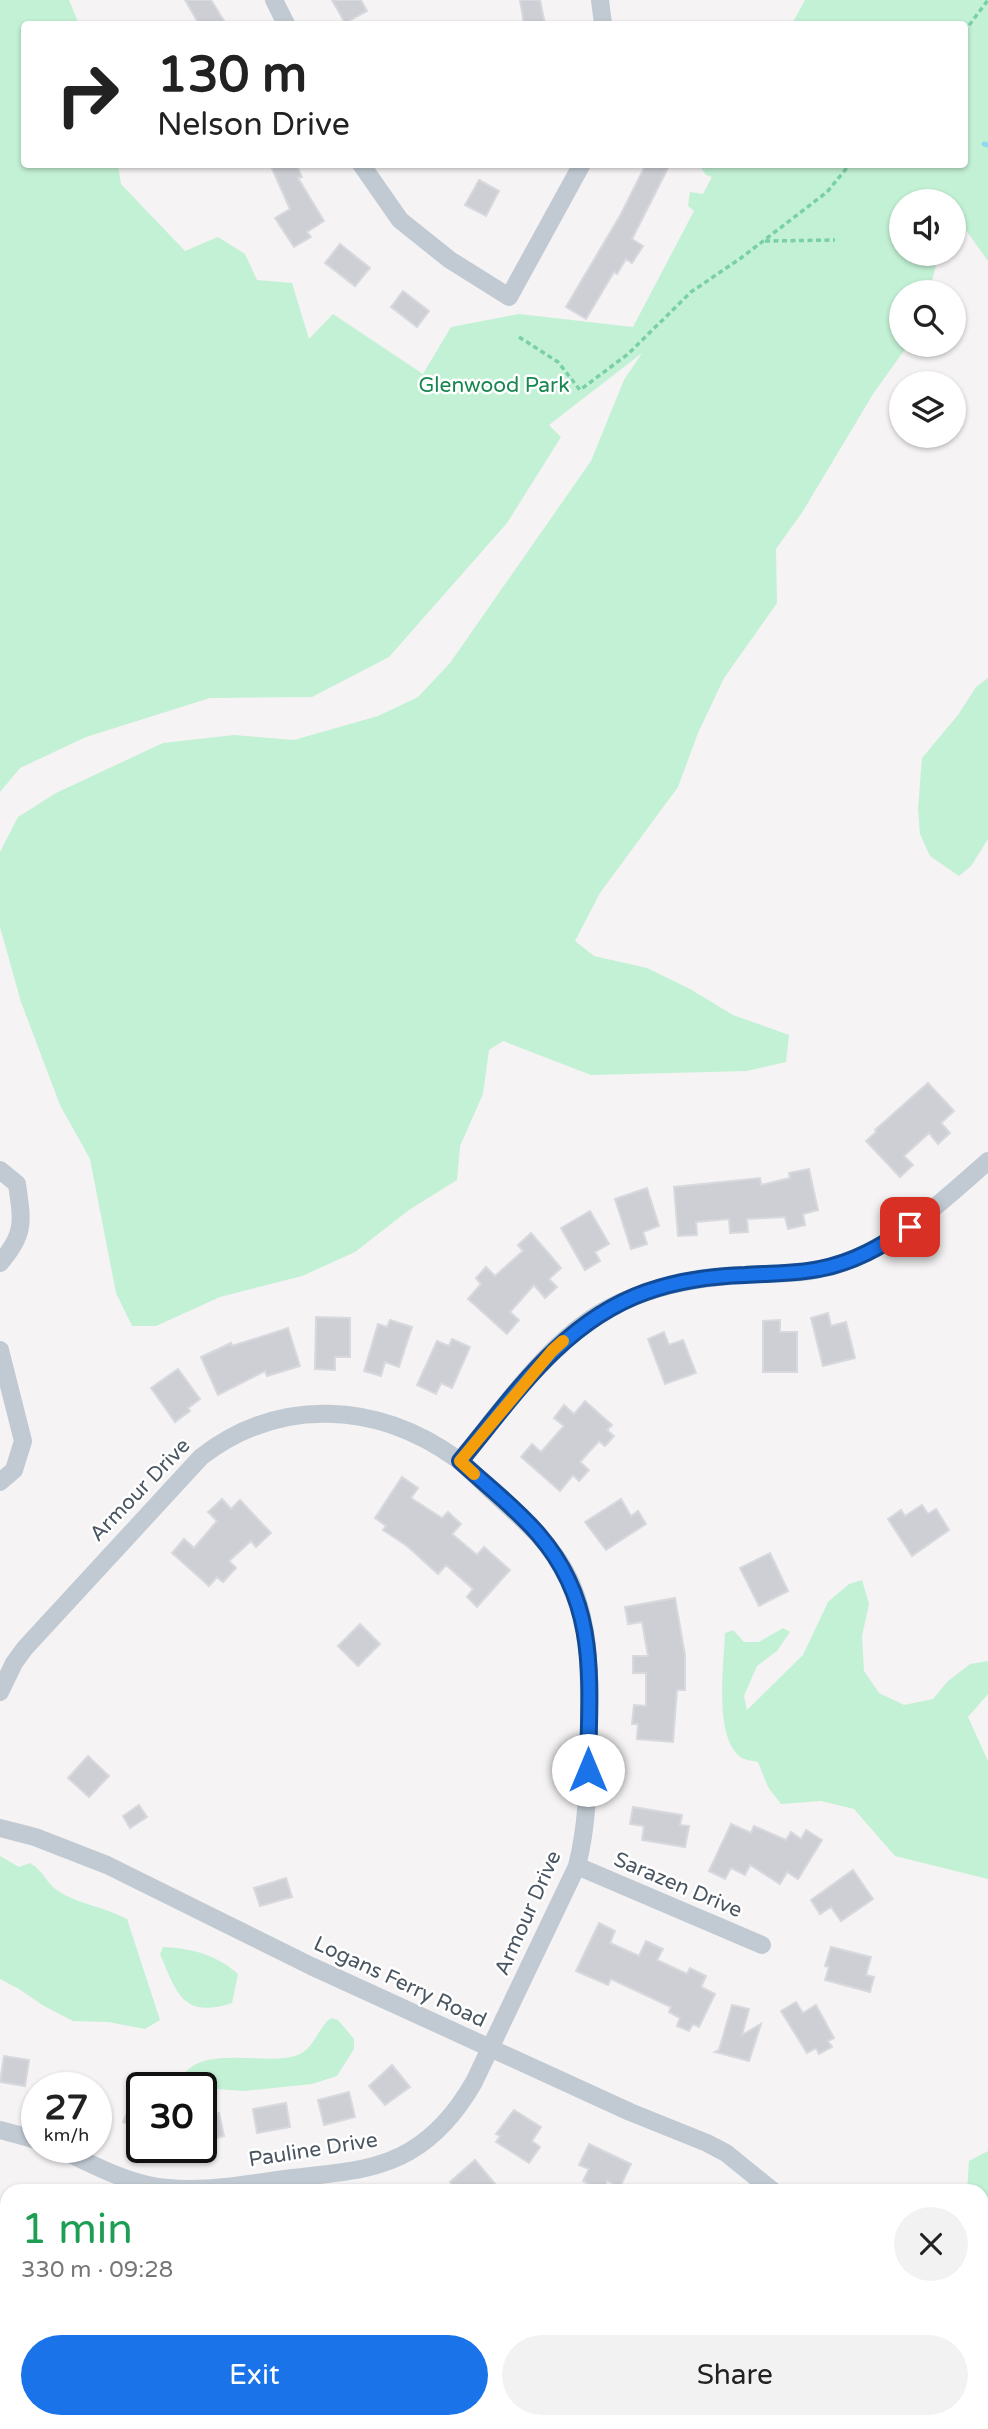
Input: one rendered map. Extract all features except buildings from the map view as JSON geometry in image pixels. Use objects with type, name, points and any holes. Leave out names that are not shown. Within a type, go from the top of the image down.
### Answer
[{"type":"street","points":[[274,0],[284,21]]},
{"type":"street","points":[[600,0],[603,21]]},
{"type":"street","points":[[364,168],[400,220],[450,260],[509,297],[580,168]]},
{"type":"street","points":[[460,1461],[552,1351],[605,1310],[667,1286],[720,1276],[796,1273],[846,1262],[890,1241],[910,1227],[988,1161]]},
{"type":"street","points":[[0,1170],[17,1184],[22,1222],[14,1247],[0,1263]]},
{"type":"street","points":[[0,1350],[23,1441],[14,1470],[0,1482]]},
{"type":"street","name":"Armour Drive","points":[[0,1692],[24,1648],[187,1470],[228,1438],[281,1419],[299,1415],[339,1413],[405,1430],[460,1461],[536,1532],[555,1555],[571,1583],[583,1621],[589,1667],[588,1798],[585,1832],[577,1866],[491,2049]]},
{"type":"street","name":"Logans Ferry Road","points":[[0,1828],[35,1837],[107,1865],[312,1966],[491,2049],[631,2112],[708,2143],[736,2160],[765,2184]]},
{"type":"street","name":"Sarazen Drive","points":[[577,1866],[762,1945]]},
{"type":"street","name":"Pauline Drive","points":[[246,2184],[364,2169],[396,2159],[434,2134],[465,2098],[491,2049]]},
{"type":"street","points":[[0,2130],[21,2136]]},
{"type":"street","name":"Pauline Drive","points":[[90,2163],[127,2179],[148,2184]]},
{"type":"path","points":[[968,28],[988,0]]},
{"type":"path","points":[[519,337],[558,362],[580,390],[628,354],[691,292],[827,192],[847,168]]},
{"type":"path","points":[[763,241],[835,240]]},
{"type":"green space","name":"Glenwood Park","points":[[0,0],[69,0],[78,21],[21,21],[21,168],[118,168],[121,184],[185,251],[218,237],[245,254],[257,280],[292,283],[309,339],[333,314],[423,374],[451,327],[519,314],[633,327],[694,211],[688,206],[690,192],[703,194],[712,177],[706,175],[701,168],[968,168],[968,21],[794,21],[805,0],[988,0],[988,261],[966,230],[966,189],[889,189],[889,266],[936,266],[932,280],[889,280],[889,357],[899,357],[873,394],[803,511],[776,549],[777,603],[724,678],[698,733],[678,787],[600,893],[575,941],[594,956],[647,968],[690,989],[733,1015],[789,1035],[786,1062],[747,1071],[591,1075],[503,1041],[489,1050],[483,1094],[460,1146],[457,1180],[409,1210],[355,1252],[302,1276],[220,1297],[156,1326],[132,1326],[116,1293],[90,1159],[60,1105],[21,1002],[0,927],[0,852],[18,817],[56,793],[163,743],[234,735],[294,740],[378,716],[418,697],[450,663],[591,461],[624,380],[642,353],[549,425],[561,437],[507,523],[389,657],[312,697],[210,698],[86,737],[20,768],[0,792]]},
{"type":"green space","points":[[988,678],[988,839],[971,866],[959,876],[930,856],[920,834],[918,809],[922,758],[958,715],[976,687]]},
{"type":"green space","points":[[862,1580],[869,1604],[862,1636],[864,1671],[879,1693],[904,1705],[933,1699],[947,1682],[970,1664],[988,1661],[988,1694],[968,1717],[988,1761],[988,1879],[895,1856],[854,1809],[821,1801],[781,1804],[768,1787],[758,1762],[742,1758],[727,1735],[722,1700],[725,1633],[733,1630],[744,1642],[759,1642],[783,1628],[790,1632],[777,1651],[757,1666],[744,1696],[747,1710],[803,1655],[828,1602],[849,1584]]},
{"type":"green space","points":[[0,1856],[19,1867],[30,1863],[58,1891],[127,1919],[160,2020],[145,2029],[108,2022],[73,2021],[0,1979]]},
{"type":"green space","points":[[163,1947],[203,1954],[230,1967],[238,1974],[232,2003],[202,2008],[184,1999],[171,1980],[160,1954]]},
{"type":"green space","points":[[331,2018],[338,2020],[354,2039],[354,2049],[337,2076],[312,2084],[243,2091],[217,2089],[217,2072],[186,2072],[207,2060],[295,2056],[307,2049]]},
{"type":"green space","points":[[988,2151],[988,2184],[967,2184],[969,2161]]},
{"type":"waterway","points":[[984,144],[988,145]]},
{"type":"slow traffic","points":[[474,1474],[460,1461],[563,1341]]},
{"type":"route","points":[[588,1770],[588,1656],[583,1621],[571,1583],[555,1555],[536,1532],[460,1461],[552,1351],[569,1335],[605,1310],[667,1286],[720,1276],[796,1273],[846,1262],[890,1241],[910,1227]]}]
